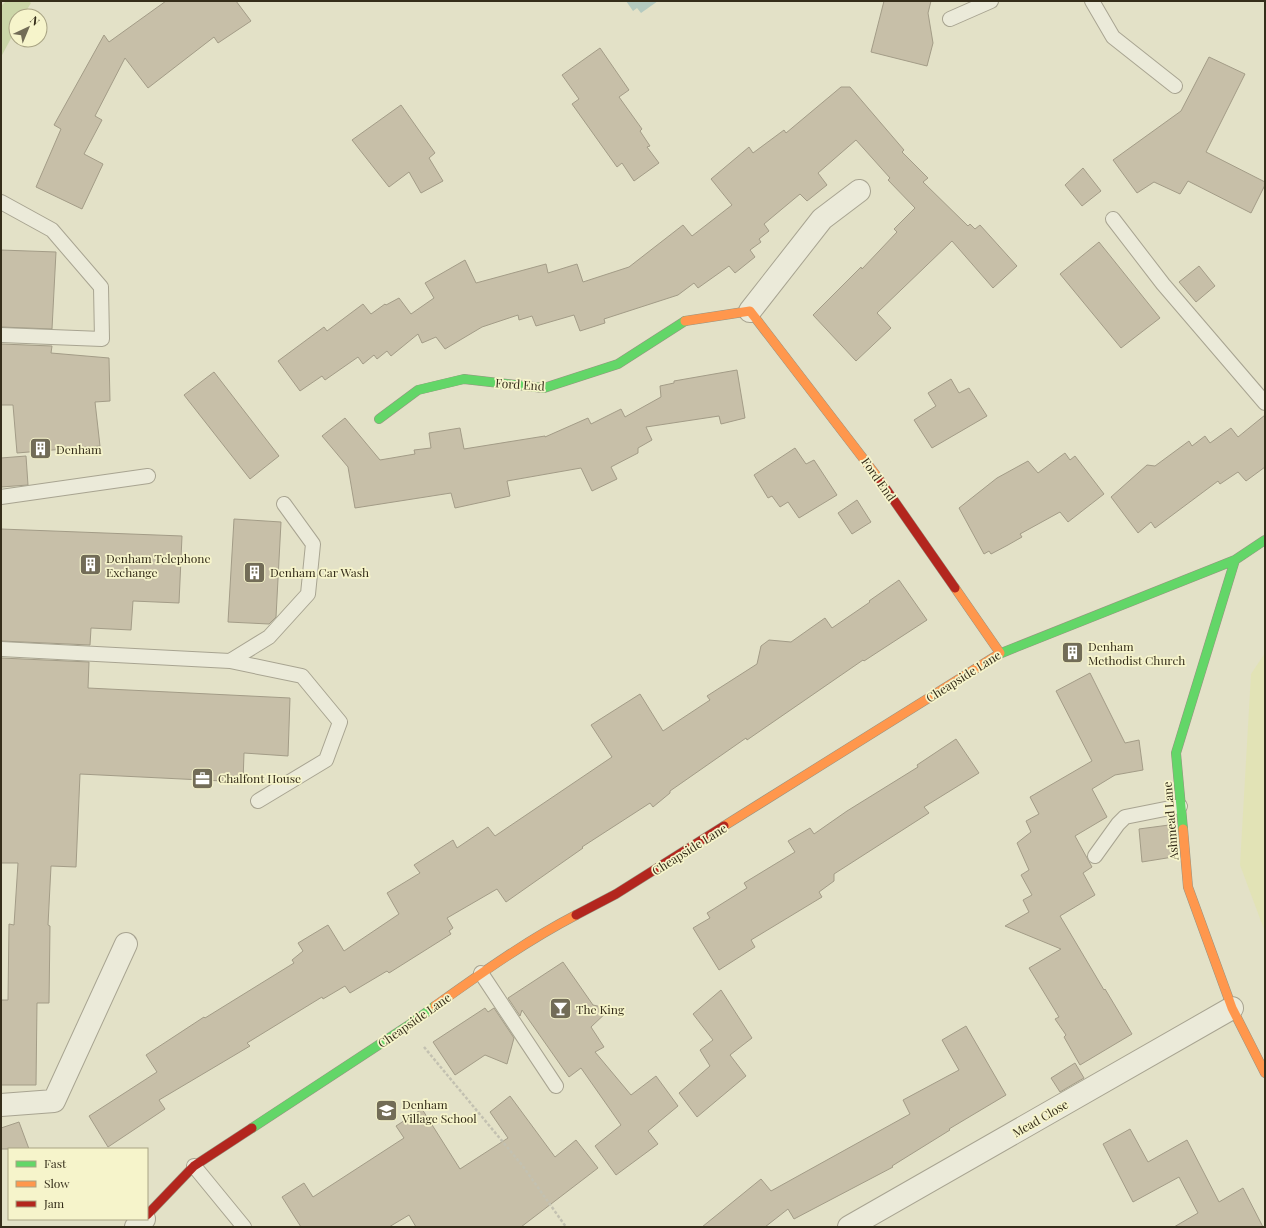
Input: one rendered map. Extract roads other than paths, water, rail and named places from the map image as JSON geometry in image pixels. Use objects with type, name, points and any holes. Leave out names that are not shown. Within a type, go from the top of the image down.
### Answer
[{"type":"street","points":[[750,311],[822,219],[859,191]]},
{"type":"street","name":"Ford End","points":[[379,419],[418,390],[464,379],[544,388],[618,364],[685,321],[750,311],[866,461],[1000,653]]},
{"type":"street","name":"Cheapside Lane","points":[[148,1215],[194,1166],[408,1025],[481,973],[561,923],[616,894],[1000,653],[1235,560],[1265,540]]},
{"type":"street","name":"Ashmead Lane","points":[[1235,560],[1176,753],[1188,888],[1232,1008],[1265,1074]]},
{"type":"street","points":[[1,1105],[54,1101],[126,944]]},
{"type":"street","name":"Mead Close","points":[[848,1227],[1232,1008]]},
{"type":"lane","points":[[950,19],[991,1]]},
{"type":"lane","points":[[1092,1],[1113,37],[1175,86]]},
{"type":"lane","points":[[1,202],[52,230],[101,287],[102,340],[1,335]]},
{"type":"lane","points":[[1113,219],[1163,284],[1265,403]]},
{"type":"lane","points":[[1,497],[148,476]]},
{"type":"lane","points":[[230,662],[269,637],[308,594],[313,544],[284,504]]},
{"type":"lane","points":[[1,649],[230,662],[302,676],[340,722],[326,760],[258,801]]},
{"type":"lane","points":[[1095,856],[1118,824],[1125,817],[1180,806]]},
{"type":"lane","points":[[481,973],[556,1086]]},
{"type":"lane","points":[[194,1166],[244,1227]]},
{"type":"place","name":"Denham","points":[[40,449]]},
{"type":"place","name":"Denham Telephone Exchange","points":[[91,565]]},
{"type":"place","name":"Denham Car Wash","points":[[255,572]]},
{"type":"place","name":"Denham Methodist Church","points":[[1072,653]]},
{"type":"place","name":"Chalfont House","points":[[202,778]]},
{"type":"place","name":"The King","points":[[561,1009]]},
{"type":"place","name":"Denham Village School","points":[[386,1111]]}]
